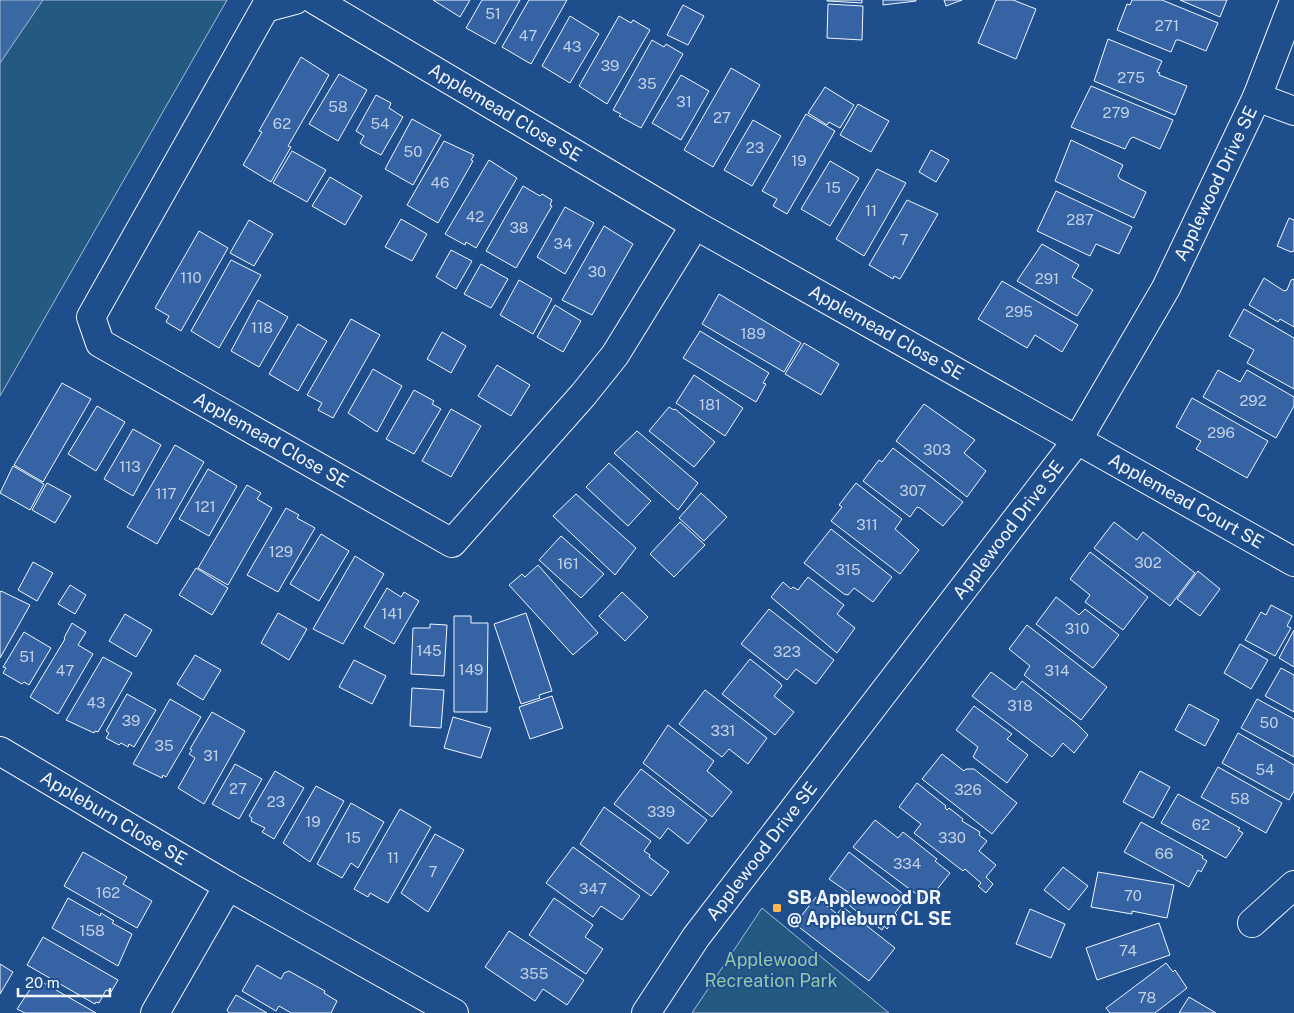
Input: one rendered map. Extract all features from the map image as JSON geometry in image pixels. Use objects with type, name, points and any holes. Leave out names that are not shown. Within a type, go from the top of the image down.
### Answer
[{"type":"street","name":"Applemead Close SE","points":[[295,0],[265,8],[91,317],[100,343],[452,543],[583,395],[615,355],[696,224]]},
{"type":"street","name":"Applemead Close SE","points":[[315,0],[888,335],[1078,439]]},
{"type":"street","name":"Applewood Drive SE","points":[[646,1013],[696,937],[1078,439],[1166,288],[1257,97],[1294,1]]},
{"type":"street","points":[[1257,97],[1294,111]]},
{"type":"street","name":"Applemead Court SE","points":[[1078,439],[1294,562]]},
{"type":"street","name":"Appleburn Close SE","points":[[0,751],[228,886],[454,1013]]},
{"type":"street","points":[[1252,923],[1294,885]]},
{"type":"street","points":[[155,1013],[228,886]]},
{"type":"green space","points":[[0,0],[227,0],[0,396]]},
{"type":"green space","name":"Applewood Recreation Park","points":[[762,908],[889,1013],[692,1013]]},
{"type":"shaded area","points":[[0,0],[43,0],[0,63]]},
{"type":"building","points":[[433,0],[470,0],[460,17]]},
{"type":"building","points":[[482,0],[520,0],[495,44],[466,28]]},
{"type":"building","points":[[529,0],[567,0],[531,64],[502,47]]},
{"type":"building","points":[[862,0],[862,3],[827,1]]},
{"type":"building","points":[[883,0],[916,0],[916,1],[883,5]]},
{"type":"building","points":[[944,0],[962,0],[946,6]]},
{"type":"building","points":[[996,0],[1013,0],[1036,9],[1016,59],[978,43]]},
{"type":"building","points":[[1132,0],[1162,0],[1218,23],[1206,51],[1176,40],[1171,52],[1117,30],[1127,4],[1130,5]]},
{"type":"building","points":[[1180,0],[1227,0],[1220,17]]},
{"type":"building","points":[[828,4],[863,6],[862,40],[827,38]]},
{"type":"building","points":[[683,5],[704,16],[688,45],[667,35]]},
{"type":"building","points":[[570,16],[599,34],[570,83],[542,66]]},
{"type":"building","points":[[619,16],[631,23],[633,20],[650,30],[607,104],[579,86]]},
{"type":"building","points":[[1108,39],[1162,61],[1157,72],[1160,73],[1159,75],[1187,86],[1175,115],[1094,81]]},
{"type":"building","points":[[652,40],[664,47],[666,44],[683,54],[641,128],[619,116],[621,114],[613,110]]},
{"type":"building","points":[[301,57],[329,75],[288,146],[291,147],[271,182],[243,165],[262,132],[259,131]]},
{"type":"building","points":[[731,68],[760,85],[713,167],[684,150]]},
{"type":"building","points":[[339,74],[367,90],[338,141],[309,124]]},
{"type":"building","points":[[681,75],[709,91],[681,140],[652,123]]},
{"type":"building","points":[[1091,86],[1173,120],[1160,149],[1133,137],[1125,149],[1071,127]]},
{"type":"building","points":[[825,87],[854,105],[840,128],[829,122],[827,125],[808,113]]},
{"type":"building","points":[[376,95],[391,103],[389,108],[403,117],[381,155],[360,143],[364,136],[356,131]]},
{"type":"building","points":[[858,104],[889,121],[871,152],[840,135]]},
{"type":"building","points":[[806,114],[835,131],[787,214],[773,206],[777,199],[762,191]]},
{"type":"building","points":[[412,119],[441,135],[413,185],[385,169]]},
{"type":"building","points":[[753,120],[781,136],[752,186],[724,170]]},
{"type":"building","points":[[1071,140],[1123,165],[1118,176],[1120,179],[1146,192],[1134,218],[1055,181]]},
{"type":"building","points":[[444,141],[474,155],[471,160],[473,161],[438,223],[407,205]]},
{"type":"building","points":[[931,150],[949,160],[936,182],[919,172]]},
{"type":"building","points":[[292,151],[326,170],[307,202],[273,183]]},
{"type":"building","points":[[489,160],[517,178],[476,248],[466,242],[465,245],[445,234]]},
{"type":"building","points":[[830,161],[859,178],[830,226],[801,209]]},
{"type":"building","points":[[877,169],[906,183],[864,256],[836,239]]},
{"type":"building","points":[[330,177],[362,196],[345,225],[312,206]]},
{"type":"building","points":[[523,186],[540,196],[542,194],[552,200],[550,205],[552,206],[516,268],[486,251]]},
{"type":"building","points":[[1056,191],[1132,227],[1119,254],[1096,244],[1090,256],[1037,231]]},
{"type":"building","points":[[907,200],[938,214],[900,279],[894,276],[893,279],[869,265]]},
{"type":"building","points":[[565,207],[594,223],[565,274],[537,257]]},
{"type":"building","points":[[1289,218],[1294,220],[1294,251],[1291,252],[1277,246]]},
{"type":"building","points":[[401,219],[427,234],[412,261],[385,247]]},
{"type":"building","points":[[249,220],[273,234],[254,266],[230,253]]},
{"type":"building","points":[[604,226],[633,244],[592,315],[562,300]]},
{"type":"building","points":[[199,231],[228,248],[181,331],[166,322],[169,316],[155,308]]},
{"type":"building","points":[[1042,244],[1079,265],[1072,277],[1093,290],[1077,316],[1017,281]]},
{"type":"building","points":[[451,250],[472,261],[456,289],[436,277]]},
{"type":"building","points":[[231,260],[261,275],[219,348],[191,331]]},
{"type":"building","points":[[481,264],[508,279],[491,308],[464,294]]},
{"type":"building","points":[[1264,278],[1284,291],[1287,290],[1291,280],[1294,279],[1294,327],[1280,319],[1278,322],[1249,305]]},
{"type":"building","points":[[519,280],[552,299],[533,334],[500,315]]},
{"type":"building","points":[[1002,281],[1078,325],[1062,352],[1035,335],[1027,348],[978,319]]},
{"type":"building","points":[[719,294],[801,343],[784,372],[702,324]]},
{"type":"building","points":[[258,300],[288,317],[259,367],[231,351]]},
{"type":"building","points":[[555,305],[581,321],[563,352],[537,337]]},
{"type":"building","points":[[1244,309],[1294,338],[1294,389],[1247,363],[1254,350],[1229,336]]},
{"type":"building","points":[[351,319],[380,335],[333,418],[318,410],[322,403],[307,395]]},
{"type":"building","points":[[298,324],[327,341],[298,391],[269,374]]},
{"type":"building","points":[[700,331],[769,373],[763,383],[766,384],[756,402],[683,358]]},
{"type":"building","points":[[442,332],[466,346],[451,373],[427,359]]},
{"type":"building","points":[[804,343],[839,364],[821,395],[785,374]]},
{"type":"building","points":[[497,365],[530,385],[511,416],[478,396]]},
{"type":"building","points":[[373,369],[402,386],[377,432],[348,413]]},
{"type":"building","points":[[1218,370],[1240,382],[1247,370],[1294,397],[1294,406],[1276,438],[1203,397]]},
{"type":"building","points":[[694,375],[743,408],[725,436],[676,403]]},
{"type":"building","points":[[62,383],[91,399],[43,482],[14,465]]},
{"type":"building","points":[[414,390],[434,401],[432,404],[441,409],[414,454],[386,439]]},
{"type":"building","points":[[1192,398],[1268,441],[1247,478],[1196,449],[1201,441],[1176,427]]},
{"type":"building","points":[[924,404],[975,440],[964,453],[986,471],[967,497],[896,441]]},
{"type":"building","points":[[97,406],[125,422],[96,471],[68,454]]},
{"type":"building","points":[[669,407],[675,409],[715,442],[694,467],[649,431]]},
{"type":"building","points":[[451,409],[481,426],[451,477],[422,461]]},
{"type":"building","points":[[133,429],[161,445],[133,496],[104,479]]},
{"type":"building","points":[[637,431],[698,483],[678,510],[614,453]]},
{"type":"building","points":[[175,445],[204,462],[157,544],[127,527]]},
{"type":"building","points":[[893,448],[963,502],[943,526],[917,507],[910,517],[863,481],[879,460],[882,462]]},
{"type":"building","points":[[609,463],[651,501],[628,526],[586,487]]},
{"type":"building","points":[[13,466],[44,484],[30,510],[0,493]]},
{"type":"building","points":[[208,469],[237,486],[209,536],[179,519]]},
{"type":"building","points":[[47,483],[71,496],[55,523],[32,510]]},
{"type":"building","points":[[856,483],[902,519],[895,529],[919,550],[900,574],[831,521],[842,507],[839,505]]},
{"type":"building","points":[[247,485],[261,493],[257,499],[272,508],[228,585],[198,568]]},
{"type":"building","points":[[701,493],[727,517],[704,541],[679,518]]},
{"type":"building","points":[[576,494],[636,548],[615,575],[553,516]]},
{"type":"building","points":[[286,508],[299,515],[297,518],[315,528],[278,592],[247,575]]},
{"type":"building","points":[[680,522],[705,545],[674,577],[650,554]]},
{"type":"building","points":[[1114,522],[1137,540],[1143,532],[1195,573],[1170,606],[1094,548]]},
{"type":"building","points":[[831,529],[892,577],[873,602],[854,588],[848,595],[844,594],[804,563]]},
{"type":"building","points":[[321,534],[349,551],[319,601],[290,584]]},
{"type":"building","points":[[561,536],[604,574],[581,598],[539,560]]},
{"type":"building","points":[[1090,552],[1148,597],[1123,630],[1085,602],[1090,595],[1070,579]]},
{"type":"building","points":[[355,556],[384,574],[343,644],[313,629]]},
{"type":"building","points":[[33,562],[53,573],[37,601],[18,590]]},
{"type":"building","points":[[538,565],[598,633],[573,655],[509,585],[522,574],[525,577]]},
{"type":"building","points":[[196,568],[228,588],[212,615],[179,595]]},
{"type":"building","points":[[1198,571],[1220,589],[1200,616],[1177,599]]},
{"type":"building","points":[[808,577],[844,605],[837,614],[855,628],[837,653],[771,597],[783,582],[791,589],[793,587],[798,590]]},
{"type":"building","points":[[70,585],[86,595],[75,614],[58,604]]},
{"type":"building","points":[[387,588],[401,597],[404,592],[419,601],[394,644],[364,627]]},
{"type":"building","points":[[0,592],[30,605],[0,658]]},
{"type":"building","points":[[622,592],[648,617],[625,641],[599,616]]},
{"type":"building","points":[[1056,597],[1079,615],[1085,609],[1119,635],[1093,668],[1036,624]]},
{"type":"building","points":[[1271,605],[1292,616],[1287,626],[1291,628],[1275,656],[1245,640],[1261,612],[1266,615]]},
{"type":"building","points":[[769,609],[834,660],[816,684],[796,669],[787,680],[741,644]]},
{"type":"building","points":[[278,613],[307,629],[289,660],[261,643]]},
{"type":"building","points":[[526,613],[552,691],[539,695],[540,698],[521,704],[494,624]]},
{"type":"building","points":[[125,614],[152,630],[136,657],[109,641]]},
{"type":"building","points":[[454,616],[471,616],[471,623],[488,623],[487,712],[454,712]]},
{"type":"building","points":[[72,623],[86,632],[78,645],[93,654],[58,714],[30,697],[65,639]]},
{"type":"building","points":[[430,624],[447,625],[444,676],[411,674],[413,628],[430,628]]},
{"type":"building","points":[[1027,625],[1107,687],[1081,720],[1024,675],[1030,666],[1009,649]]},
{"type":"building","points":[[1294,630],[1294,667],[1279,658]]},
{"type":"building","points":[[24,632],[51,648],[29,685],[24,682],[22,684],[3,673],[6,668],[3,667]]},
{"type":"building","points":[[1240,644],[1268,660],[1251,689],[1224,673]]},
{"type":"building","points":[[195,655],[221,670],[203,700],[177,684]]},
{"type":"building","points":[[103,657],[132,673],[98,732],[95,731],[94,733],[66,720]]},
{"type":"building","points":[[750,659],[780,683],[782,686],[774,696],[794,712],[775,735],[722,694]]},
{"type":"building","points":[[354,660],[386,676],[372,704],[339,687]]},
{"type":"building","points":[[1281,668],[1294,675],[1294,712],[1265,696]]},
{"type":"building","points":[[991,672],[1015,690],[1022,681],[1077,724],[1088,735],[1074,753],[1063,743],[1052,757],[972,696]]},
{"type":"building","points":[[412,688],[444,690],[441,728],[410,726]]},
{"type":"building","points":[[705,690],[767,738],[748,764],[729,749],[722,757],[679,724]]},
{"type":"building","points":[[127,694],[156,710],[134,747],[129,744],[128,747],[121,743],[119,745],[106,738],[109,733],[106,731]]},
{"type":"building","points":[[552,696],[563,728],[530,739],[519,707]]},
{"type":"building","points":[[170,699],[201,717],[166,777],[163,775],[162,778],[133,764]]},
{"type":"building","points":[[1257,699],[1294,719],[1294,757],[1241,728]]},
{"type":"building","points":[[1189,704],[1219,720],[1205,746],[1175,730]]},
{"type":"building","points":[[974,706],[1012,734],[1007,739],[1028,755],[1007,783],[973,757],[978,747],[956,730]]},
{"type":"building","points":[[212,712],[245,731],[204,804],[178,788],[195,758],[189,754],[192,750],[190,749]]},
{"type":"building","points":[[453,717],[491,728],[481,758],[444,748]]},
{"type":"building","points":[[668,725],[714,761],[707,771],[732,792],[712,817],[643,763]]},
{"type":"building","points":[[1238,733],[1294,765],[1294,791],[1289,800],[1222,763]]},
{"type":"building","points":[[942,754],[964,771],[966,769],[974,769],[1017,803],[992,834],[922,779]]},
{"type":"building","points":[[235,764],[262,779],[239,819],[212,804]]},
{"type":"building","points":[[1218,767],[1282,803],[1266,833],[1201,797]]},
{"type":"building","points":[[641,769],[707,820],[688,844],[668,828],[660,839],[614,804]]},
{"type":"building","points":[[275,771],[304,788],[274,839],[262,832],[265,828],[251,821],[252,818],[249,816]]},
{"type":"building","points":[[1140,771],[1170,787],[1153,818],[1123,802]]},
{"type":"building","points":[[917,783],[946,806],[947,810],[949,808],[963,819],[962,821],[980,832],[979,835],[987,841],[979,851],[996,865],[986,877],[993,884],[986,893],[978,886],[981,883],[965,869],[963,871],[914,833],[921,824],[899,807]]},
{"type":"building","points":[[316,786],[344,801],[310,862],[283,843]]},
{"type":"building","points":[[1178,794],[1240,828],[1238,830],[1243,833],[1226,858],[1161,823]]},
{"type":"building","points":[[351,803],[384,822],[358,868],[351,863],[342,878],[317,864]]},
{"type":"building","points":[[604,807],[651,841],[644,851],[669,872],[651,896],[580,844]]},
{"type":"building","points":[[400,809],[431,827],[388,903],[370,893],[368,897],[354,889]]},
{"type":"building","points":[[875,820],[898,838],[903,832],[937,859],[935,861],[950,873],[927,902],[853,847]]},
{"type":"building","points":[[1141,822],[1203,856],[1202,858],[1207,861],[1201,872],[1198,870],[1189,887],[1124,852]]},
{"type":"building","points":[[435,834],[464,850],[428,912],[401,893]]},
{"type":"building","points":[[573,847],[640,896],[622,920],[601,906],[593,917],[546,883]]},
{"type":"building","points":[[83,852],[127,877],[123,884],[152,901],[137,928],[64,886]]},
{"type":"building","points":[[849,852],[907,897],[895,913],[897,915],[887,929],[884,926],[882,930],[851,907],[847,902],[852,895],[829,879]]},
{"type":"building","points":[[1063,867],[1088,886],[1069,910],[1044,890]]},
{"type":"building","points":[[1098,872],[1174,885],[1167,918],[1132,911],[1132,914],[1091,907]]},
{"type":"building","points":[[816,897],[837,914],[843,907],[895,948],[869,981],[795,924]]},
{"type":"building","points":[[68,898],[100,916],[101,913],[114,921],[112,923],[132,934],[118,966],[52,928]]},
{"type":"building","points":[[554,898],[593,925],[585,937],[603,949],[586,974],[529,935]]},
{"type":"building","points":[[1030,909],[1065,924],[1051,958],[1016,944]]},
{"type":"building","points":[[1159,923],[1170,955],[1097,980],[1086,948]]},
{"type":"building","points":[[509,931],[584,980],[567,1005],[543,989],[535,1001],[485,967]]},
{"type":"building","points":[[43,937],[118,980],[111,992],[106,990],[99,1003],[96,1002],[95,1004],[27,965]]},
{"type":"building","points":[[1166,963],[1173,972],[1175,970],[1187,988],[1155,1013],[1110,1013],[1106,1008]]},
{"type":"building","points":[[0,964],[13,972],[0,994]]},
{"type":"building","points":[[257,965],[281,979],[284,973],[289,971],[325,991],[324,993],[337,1001],[331,1013],[291,1013],[279,1006],[276,1011],[242,991]]},
{"type":"building","points":[[37,979],[96,1013],[25,1013],[17,1009]]},
{"type":"building","points":[[236,995],[267,1013],[229,1013],[227,1010]]},
{"type":"building","points":[[1189,997],[1216,1013],[1179,1013]]},
{"type":"place","name":"SB Applewood DR @ Appleburn CL SE","points":[[777,908]]}]
